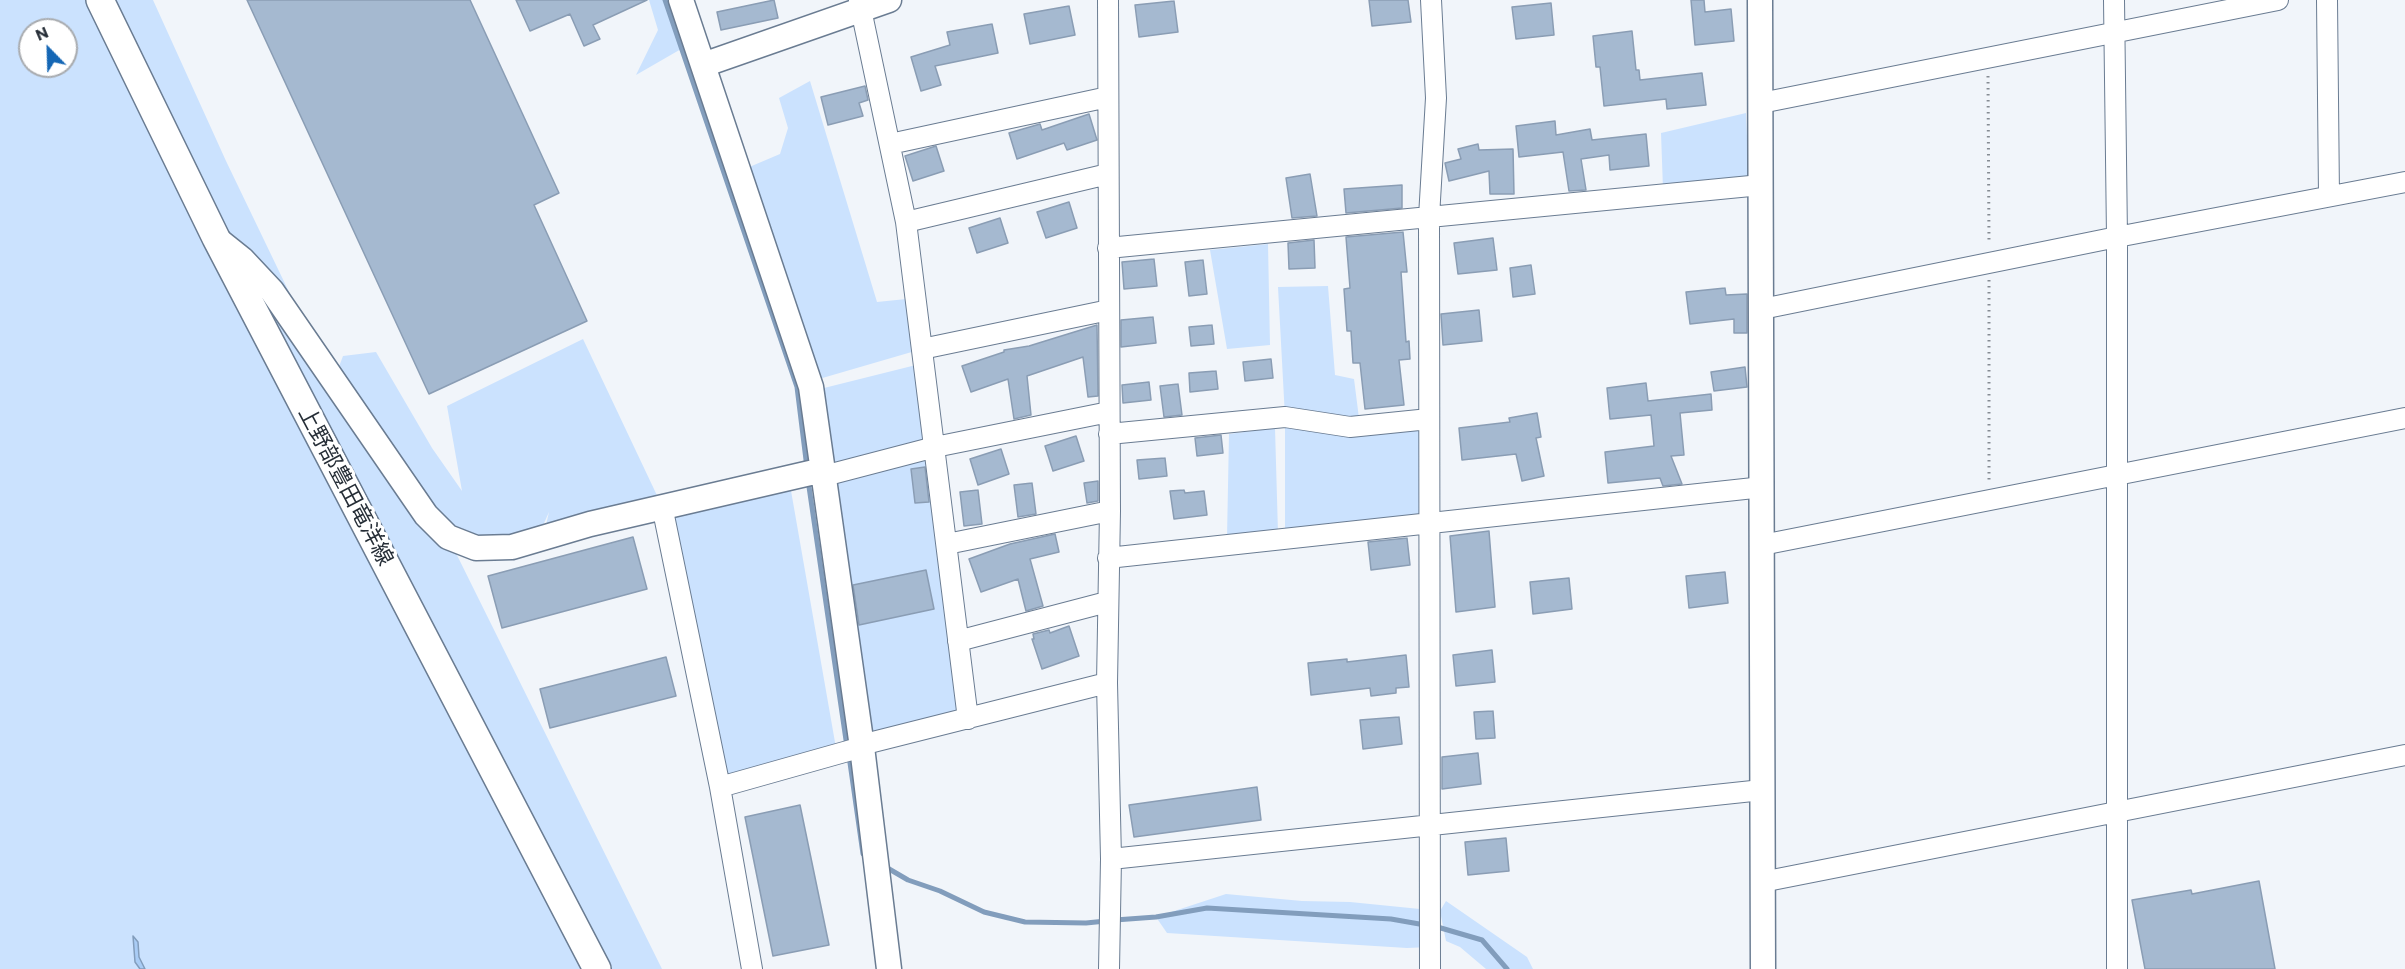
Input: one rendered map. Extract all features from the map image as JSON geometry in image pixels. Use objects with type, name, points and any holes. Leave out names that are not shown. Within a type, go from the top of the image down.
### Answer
[{"type":"main road","name":"上野部豊田竜洋線","points":[[100,0],[216,238],[597,969]]},
{"type":"street","points":[[681,0],[811,387],[862,747],[889,969]]},
{"type":"street","points":[[703,65],[860,5],[889,0]]},
{"type":"street","points":[[1108,0],[1110,511],[1107,683],[1111,859],[1109,969]]},
{"type":"street","points":[[1430,969],[1429,217],[1436,98],[1431,0]]},
{"type":"street","points":[[1760,0],[1763,969]]},
{"type":"street","points":[[2114,0],[2117,237],[2117,969]]},
{"type":"street","points":[[1761,103],[2278,0]]},
{"type":"street","points":[[2327,0],[2329,196]]},
{"type":"street","points":[[860,5],[906,222],[968,719]]},
{"type":"street","points":[[890,144],[1108,97]]},
{"type":"street","points":[[906,222],[1108,174]]},
{"type":"street","points":[[1762,309],[2117,237],[2405,182]]},
{"type":"street","points":[[1108,248],[1761,185]]},
{"type":"street","points":[[216,238],[242,259],[272,291],[426,515],[448,537],[476,548],[512,547],[662,506],[1109,412]]},
{"type":"street","points":[[922,349],[1108,310]]},
{"type":"street","points":[[1109,434],[1286,417],[1350,427],[1429,419]]},
{"type":"street","points":[[1762,544],[2405,418]]},
{"type":"street","points":[[1108,558],[1763,487]]},
{"type":"street","points":[[662,506],[720,787],[752,969]]},
{"type":"street","points":[[947,544],[1110,511]]},
{"type":"street","points":[[958,641],[1107,602]]},
{"type":"street","points":[[720,787],[862,747],[869,743],[1107,683]]},
{"type":"street","points":[[1762,882],[2405,755]]},
{"type":"street","points":[[1111,859],[1430,827],[1762,790]]},
{"type":"shaded area","points":[[0,0],[153,0],[226,161],[328,373],[334,380],[343,356],[376,352],[432,448],[462,491],[447,406],[583,339],[662,506],[543,538],[549,512],[537,539],[448,537],[662,969],[0,969]]},
{"type":"shaded area","points":[[649,0],[681,0],[695,41],[636,75],[658,30]]},
{"type":"shaded area","points":[[810,81],[877,302],[916,298],[922,349],[819,379],[747,168],[780,154],[788,128],[779,98]]},
{"type":"shaded area","points":[[1746,113],[1749,180],[1663,189],[1661,133]]},
{"type":"shaded area","points":[[1268,244],[1270,345],[1227,349],[1210,250]]},
{"type":"shaded area","points":[[1328,286],[1335,375],[1354,379],[1360,426],[1429,419],[1429,517],[1285,531],[1285,417],[1278,287]]},
{"type":"shaded area","points":[[924,363],[968,719],[861,741],[820,389]]},
{"type":"shaded area","points":[[1275,428],[1278,533],[1227,538],[1229,434]]},
{"type":"shaded area","points":[[790,485],[836,748],[718,780],[668,504]]},
{"type":"shaded area","points":[[1226,894],[1430,910],[1430,947],[1407,948],[1167,933],[1156,917]]},
{"type":"shaded area","points":[[1446,901],[1527,957],[1533,969],[1486,969],[1460,947],[1446,941],[1440,911]]},
{"type":"shaded area","points":[[133,936],[138,942],[139,957],[145,969],[140,969],[135,962]]},
{"type":"building","points":[[247,0],[470,0],[559,193],[534,205],[587,321],[429,394]]},
{"type":"building","points":[[516,0],[647,0],[593,25],[600,39],[584,46],[570,14],[530,31]]},
{"type":"building","points":[[774,0],[778,18],[721,30],[717,12]]},
{"type":"building","points":[[1369,0],[1408,0],[1411,22],[1372,26]]},
{"type":"building","points":[[1691,0],[1704,0],[1705,12],[1731,9],[1734,41],[1695,45]]},
{"type":"building","points":[[1174,1],[1178,32],[1139,37],[1135,5]]},
{"type":"building","points":[[1551,3],[1554,35],[1516,39],[1512,7]]},
{"type":"building","points":[[1069,6],[1075,35],[1030,44],[1024,14]]},
{"type":"building","points":[[992,24],[998,53],[935,66],[941,85],[921,91],[911,57],[950,45],[947,32]]},
{"type":"building","points":[[1632,31],[1636,70],[1639,70],[1640,80],[1702,73],[1706,105],[1667,109],[1666,99],[1604,106],[1600,67],[1596,67],[1593,36]]},
{"type":"building","points":[[865,86],[868,100],[859,103],[863,116],[828,125],[821,97]]},
{"type":"building","points":[[1089,114],[1097,140],[1067,150],[1064,143],[1017,159],[1009,133],[1040,124],[1042,130]]},
{"type":"building","points":[[1555,121],[1556,135],[1590,129],[1592,140],[1646,134],[1649,166],[1610,170],[1609,155],[1581,159],[1586,190],[1569,191],[1563,152],[1519,157],[1516,126]]},
{"type":"building","points":[[1478,144],[1479,150],[1513,149],[1514,194],[1490,194],[1489,171],[1449,181],[1445,163],[1461,159],[1458,149]]},
{"type":"building","points":[[936,146],[944,171],[913,181],[905,156]]},
{"type":"building","points":[[1310,174],[1317,216],[1292,218],[1286,178]]},
{"type":"building","points":[[1402,185],[1402,208],[1346,213],[1344,189]]},
{"type":"building","points":[[1069,202],[1077,228],[1046,238],[1037,212]]},
{"type":"building","points":[[1000,218],[1008,243],[977,253],[969,228]]},
{"type":"building","points":[[1403,232],[1407,272],[1401,272],[1406,342],[1409,341],[1410,359],[1399,360],[1404,405],[1365,409],[1360,363],[1353,363],[1351,331],[1347,331],[1344,289],[1350,288],[1346,237]]},
{"type":"building","points":[[1493,238],[1497,270],[1458,274],[1454,243]]},
{"type":"building","points":[[1314,240],[1315,268],[1289,269],[1288,243]]},
{"type":"building","points":[[1154,259],[1157,286],[1124,289],[1122,262]]},
{"type":"building","points":[[1203,260],[1207,294],[1189,296],[1185,262]]},
{"type":"building","points":[[1531,265],[1535,294],[1513,297],[1510,268]]},
{"type":"building","points":[[1725,288],[1726,295],[1747,294],[1747,333],[1734,333],[1734,319],[1690,324],[1686,292]]},
{"type":"building","points":[[1479,310],[1482,341],[1443,345],[1441,314]]},
{"type":"building","points":[[1153,317],[1156,343],[1121,347],[1121,320]]},
{"type":"building","points":[[1097,325],[1098,396],[1088,397],[1083,357],[1027,376],[1031,415],[1014,419],[1008,379],[971,392],[962,366],[1004,352],[1004,350],[1029,346]]},
{"type":"building","points":[[1212,325],[1214,344],[1191,346],[1189,327]]},
{"type":"building","points":[[1271,359],[1273,378],[1245,381],[1243,362]]},
{"type":"building","points":[[1745,367],[1747,387],[1714,391],[1711,372]]},
{"type":"building","points":[[1216,371],[1218,389],[1190,392],[1189,373]]},
{"type":"building","points":[[1149,382],[1151,400],[1123,403],[1122,385]]},
{"type":"building","points":[[1646,383],[1648,401],[1711,394],[1712,410],[1680,413],[1684,455],[1671,456],[1682,484],[1663,486],[1660,478],[1608,483],[1605,452],[1654,446],[1651,415],[1610,419],[1607,388]]},
{"type":"building","points":[[1178,384],[1182,415],[1164,417],[1160,386]]},
{"type":"building","points":[[1537,413],[1541,437],[1536,438],[1544,476],[1522,481],[1516,454],[1462,460],[1459,428],[1510,422],[1509,418]]},
{"type":"building","points":[[1221,435],[1223,453],[1197,456],[1195,438]]},
{"type":"building","points":[[1076,436],[1084,461],[1053,471],[1045,446]]},
{"type":"building","points":[[1001,449],[1009,474],[978,485],[970,459]]},
{"type":"building","points":[[1165,458],[1167,476],[1139,479],[1137,460]]},
{"type":"building","points":[[925,467],[929,502],[915,503],[911,469]]},
{"type":"building","points":[[1098,481],[1098,501],[1087,503],[1084,483]]},
{"type":"building","points":[[1032,483],[1036,514],[1018,517],[1014,485]]},
{"type":"building","points":[[978,490],[982,524],[964,526],[960,492]]},
{"type":"building","points":[[1184,490],[1185,493],[1204,491],[1207,515],[1174,519],[1170,491]]},
{"type":"building","points":[[1489,531],[1495,607],[1456,612],[1450,536]]},
{"type":"building","points":[[1055,534],[1059,552],[1030,559],[1043,606],[1026,611],[1018,579],[981,592],[969,559],[1010,544]]},
{"type":"building","points":[[633,537],[647,589],[502,628],[488,576]]},
{"type":"building","points":[[1407,538],[1410,565],[1371,570],[1368,542]]},
{"type":"building","points":[[926,570],[934,609],[859,625],[853,585]]},
{"type":"building","points":[[1725,572],[1728,603],[1689,608],[1686,576]]},
{"type":"building","points":[[1569,578],[1572,609],[1533,614],[1530,582]]},
{"type":"building","points":[[1069,626],[1079,656],[1042,669],[1032,639],[1034,639],[1033,634],[1049,630],[1050,633]]},
{"type":"building","points":[[1492,650],[1495,682],[1456,686],[1453,655]]},
{"type":"building","points":[[1406,655],[1409,687],[1396,688],[1396,693],[1371,696],[1370,688],[1311,695],[1308,663],[1347,659],[1347,662]]},
{"type":"building","points":[[666,657],[676,696],[550,728],[540,689]]},
{"type":"building","points":[[1493,711],[1495,738],[1476,739],[1474,712]]},
{"type":"building","points":[[1399,717],[1402,744],[1363,749],[1360,720]]},
{"type":"building","points":[[1478,753],[1481,784],[1442,789],[1442,757]]},
{"type":"building","points":[[1257,787],[1261,820],[1134,837],[1129,805]]},
{"type":"building","points":[[800,805],[829,945],[773,956],[745,817]]},
{"type":"building","points":[[1506,838],[1509,871],[1468,875],[1465,842]]},
{"type":"building","points":[[2259,881],[2275,969],[2145,969],[2132,900],[2191,890],[2192,894]]},
{"type":"waterway","points":[[665,0],[797,387],[807,468]]},
{"type":"waterway","points":[[808,480],[847,747]]},
{"type":"waterway","points":[[849,756],[863,854]]},
{"type":"waterway","points":[[884,866],[908,880],[940,891],[984,912],[1025,922],[1106,921]]},
{"type":"waterway","points":[[1115,920],[1156,917],[1207,908],[1391,919],[1425,925]]},
{"type":"waterway","points":[[1434,926],[1482,940],[1507,969]]}]
